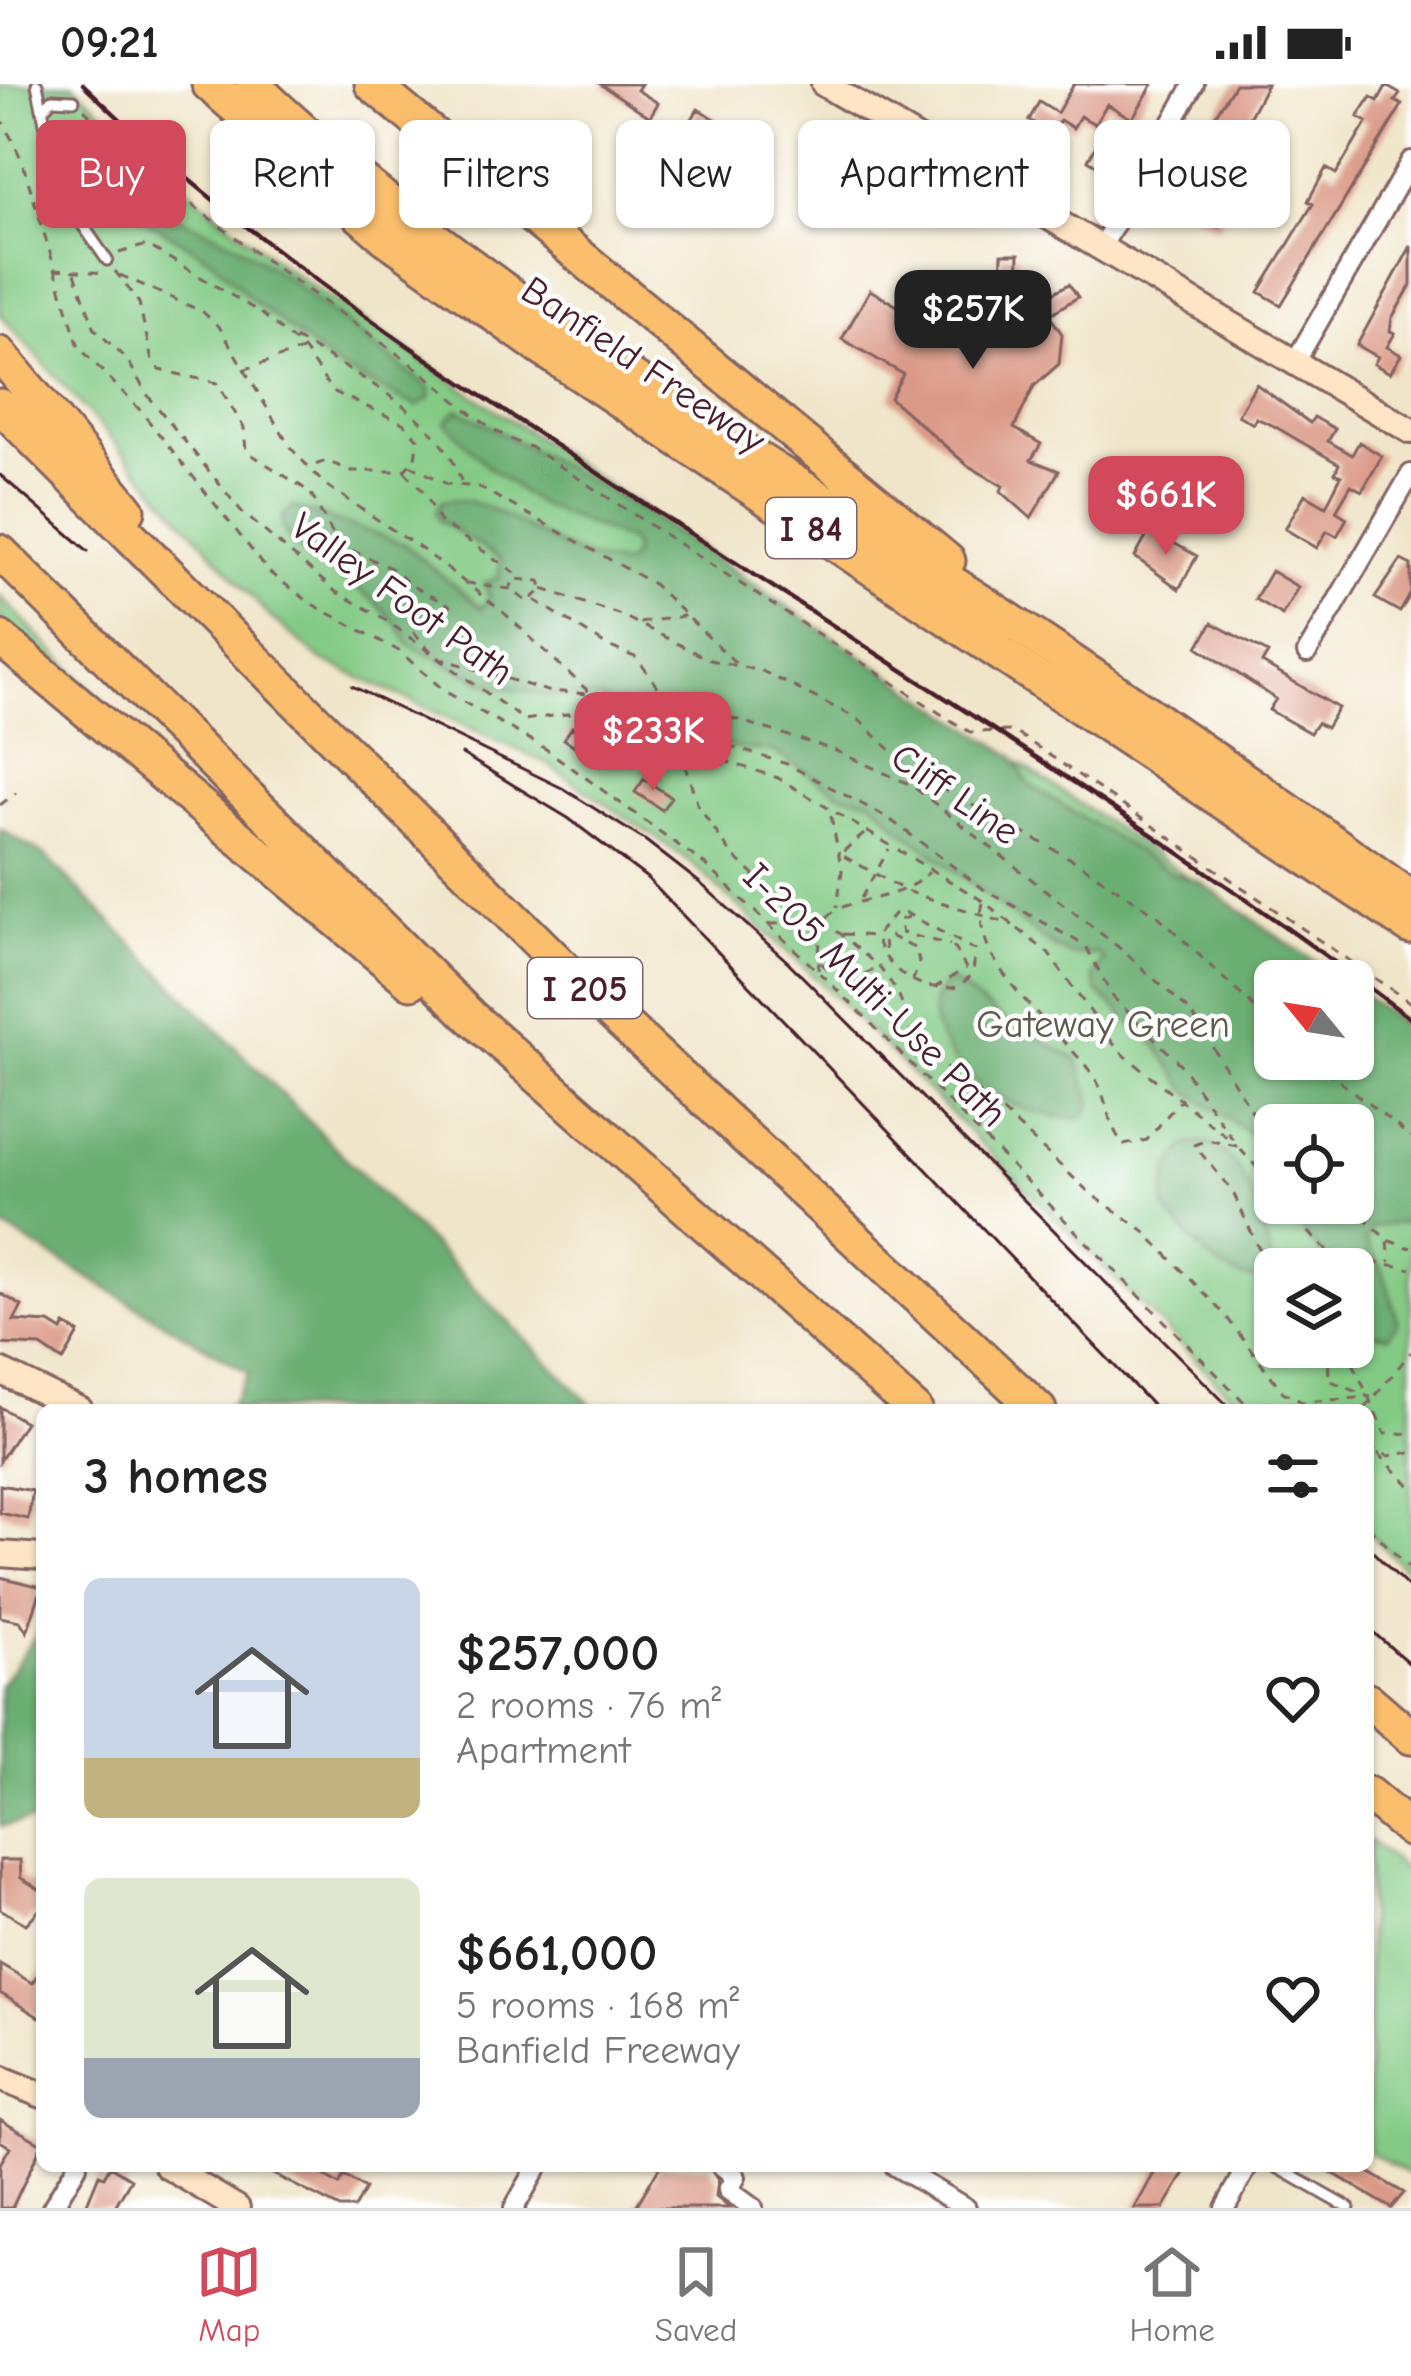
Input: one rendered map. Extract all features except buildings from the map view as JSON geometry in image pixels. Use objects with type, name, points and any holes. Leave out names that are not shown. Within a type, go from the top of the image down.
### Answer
[{"type":"highway","points":[[185,84],[230,91]]},
{"type":"highway","points":[[372,84],[1053,649]]},
{"type":"highway","name":"Banfield Freeway","points":[[230,91],[770,470],[1053,649],[1411,898]]},
{"type":"highway","name":"Banfield Freeway","points":[[230,91],[385,237],[544,350],[1411,927]]},
{"type":"highway","points":[[0,354],[122,497],[148,550]]},
{"type":"highway","name":"I 205","points":[[0,406],[577,981],[1033,1404]]},
{"type":"highway","name":"I 205","points":[[0,552],[470,1016],[908,1404]]},
{"type":"highway","points":[[0,638],[394,973],[470,1016]]},
{"type":"highway","points":[[1374,1705],[1411,1737]]},
{"type":"highway","points":[[1374,1799],[1411,1830]]},
{"type":"main road","points":[[824,84],[1411,431]]},
{"type":"main road","points":[[0,1372],[67,1404]]},
{"type":"main road","points":[[0,1554],[36,1557]]},
{"type":"main road","points":[[0,2078],[36,2093]]},
{"type":"main road","points":[[181,2172],[237,2208]]},
{"type":"street","points":[[1101,248],[1194,84]]},
{"type":"street","points":[[1294,362],[1411,161]]},
{"type":"street","points":[[1307,653],[1411,475]]},
{"type":"street","points":[[52,2208],[73,2172]]},
{"type":"street","points":[[514,2208],[535,2172]]},
{"type":"street","points":[[730,2172],[736,2177],[728,2190],[753,2208]]},
{"type":"street","points":[[905,2172],[966,2208]]},
{"type":"street","points":[[1225,2208],[1245,2172]]},
{"type":"lane","points":[[37,84],[59,191],[107,260]]},
{"type":"lane","points":[[44,108],[52,99],[74,100]]},
{"type":"lane","points":[[1286,2172],[1349,2208]]},
{"type":"path","points":[[74,100],[195,211],[415,367],[493,430],[530,447],[970,732],[1013,731],[1411,1003]]},
{"type":"path","name":"I-205 Multi-Use Path","points":[[0,116],[21,158],[79,347],[139,409],[270,573],[312,604],[398,651],[446,692],[545,749],[649,821],[770,924],[1246,1404]]},
{"type":"path","points":[[107,260],[147,245],[419,420],[443,443],[462,483]]},
{"type":"path","points":[[52,269],[117,274],[202,311],[220,328],[307,468],[464,582],[616,717],[678,746],[755,767],[983,902],[1048,953],[1118,1050],[1183,1097],[1254,1164]]},
{"type":"path","name":"Valley Foot Path","points":[[74,271],[95,329],[128,361],[146,393],[242,512],[301,566],[524,720],[567,714],[616,717]]},
{"type":"path","points":[[117,274],[139,303],[147,346],[160,370],[198,374],[217,383],[244,428],[246,451],[310,492],[338,544],[393,568],[412,586],[450,606],[443,614],[413,624],[412,635],[420,645],[436,657],[547,691],[604,694],[661,724],[740,746],[814,778],[888,818],[985,890],[1085,946],[1112,996],[1182,1066],[1238,1147]]},
{"type":"path","points":[[288,334],[332,391],[410,428],[418,446],[404,471],[352,471],[326,461],[307,468]]},
{"type":"path","points":[[244,370],[274,355],[304,350]]},
{"type":"path","points":[[410,465],[447,484],[462,483],[608,556],[691,615],[740,666]]},
{"type":"path","points":[[404,471],[425,493],[439,521],[520,576],[534,578],[543,589],[638,623],[697,655],[782,680],[858,719],[911,785]]},
{"type":"path","points":[[510,589],[520,576]]},
{"type":"path","points":[[464,582],[510,589],[520,599],[535,600],[543,589]]},
{"type":"path","name":"Cliff Line","points":[[535,600],[606,645],[637,658],[660,690],[677,701],[834,750],[911,785],[1122,950],[1191,1012],[1254,1115]]},
{"type":"path","points":[[638,623],[691,615]]},
{"type":"path","points":[[678,746],[698,806],[723,845],[776,895],[841,934],[879,967],[898,992],[914,1042],[1003,1112],[1091,1194],[1143,1230],[1225,1315],[1283,1392],[1302,1402],[1371,1397]]},
{"type":"path","points":[[897,762],[1136,901],[1187,939],[1254,1006]]},
{"type":"path","points":[[0,805],[16,793]]},
{"type":"path","points":[[830,812],[840,854],[837,909]]},
{"type":"path","points":[[840,854],[865,833]]},
{"type":"path","points":[[859,900],[890,848]]},
{"type":"path","points":[[840,854],[906,891],[1017,927]]},
{"type":"path","points":[[770,924],[823,922],[837,909],[859,900],[885,906],[930,871]]},
{"type":"path","points":[[983,902],[980,912],[986,939],[1009,982],[1097,1082],[1124,1145],[1147,1140],[1183,1097]]},
{"type":"path","points":[[885,906],[887,920]]},
{"type":"path","points":[[899,912],[913,917],[975,950],[973,974],[958,988],[931,990],[912,981],[887,956],[876,936],[899,912]]},
{"type":"path","points":[[913,917],[899,920],[902,933],[950,945]]},
{"type":"path","points":[[818,971],[823,922]]},
{"type":"path","points":[[841,934],[876,936]]},
{"type":"path","points":[[887,956],[887,936],[916,949],[919,962],[912,981]]},
{"type":"path","points":[[931,990],[966,968],[947,937]]},
{"type":"path","points":[[819,962],[850,987]]},
{"type":"path","points":[[865,974],[879,967]]},
{"type":"path","points":[[1338,1080],[1411,1137]]},
{"type":"path","points":[[1238,1147],[1208,1139],[1194,1145],[1232,1190],[1263,1248]]},
{"type":"path","points":[[1304,1224],[1323,1248]]},
{"type":"path","points":[[1372,1224],[1388,1240],[1411,1248]]},
{"type":"path","points":[[1388,1240],[1390,1264]]},
{"type":"path","points":[[1374,1263],[1411,1269]]},
{"type":"path","points":[[1367,1404],[1411,1352]]},
{"type":"path","points":[[1329,1368],[1329,1380],[1371,1397]]},
{"type":"path","points":[[1356,1368],[1374,1404]]},
{"type":"path","points":[[1374,1405],[1385,1434],[1395,1438],[1411,1433]]},
{"type":"path","points":[[1374,1451],[1411,1487]]},
{"type":"path","points":[[1378,1453],[1411,1452]]},
{"type":"path","points":[[1374,1532],[1411,1570]]},
{"type":"green space","name":"Gateway Green","points":[[0,84],[73,84],[112,120],[36,120],[36,228],[186,228],[186,188],[210,208],[210,228],[235,228],[285,268],[1311,960],[1254,960],[1254,1080],[1374,1080],[1374,1004],[1411,1030],[1411,1575],[1374,1538],[1374,1404],[1240,1404],[820,982],[687,859],[546,763],[322,660],[269,616],[0,314]]},
{"type":"green space","points":[[186,221],[237,244],[430,389],[430,398],[417,406],[336,367],[251,299],[212,259],[159,228],[186,228]]},
{"type":"green space","points":[[458,409],[640,509],[1013,756],[1028,784],[1173,874],[1198,881],[1312,960],[1254,960],[1254,1080],[1374,1080],[1374,1004],[1411,1030],[1411,1221],[1372,1227],[1365,1241],[1369,1248],[1316,1248],[1302,1224],[1374,1224],[1374,1104],[1254,1104],[1254,1137],[1187,1090],[1158,1047],[1098,992],[1093,977],[1104,961],[1098,954],[1071,955],[1054,948],[900,828],[873,800],[842,794],[773,751],[741,749],[661,729],[621,715],[601,698],[544,695],[486,683],[408,644],[400,628],[373,601],[292,544],[282,527],[283,516],[294,507],[404,544],[481,608],[489,598],[485,583],[498,578],[501,560],[440,521],[436,512],[441,502],[459,500],[504,515],[580,555],[628,563],[634,552],[630,541],[536,503],[486,465],[446,422]]},
{"type":"green space","points":[[0,596],[116,715],[0,618]]},
{"type":"green space","points":[[0,829],[44,855],[590,1404],[231,1404],[249,1373],[0,1225]]},
{"type":"green space","points":[[951,981],[1001,1018],[1077,1059],[1092,1102],[1083,1118],[1019,1107],[984,1088],[960,1067],[934,1022],[938,993]]},
{"type":"green space","points":[[1209,1143],[1243,1177],[1254,1202],[1254,1224],[1261,1224],[1268,1248],[1254,1248],[1254,1279],[1218,1265],[1165,1210],[1171,1166],[1188,1144]]},
{"type":"green space","points":[[1374,1257],[1398,1321],[1388,1336],[1374,1333]]},
{"type":"green space","points":[[36,1636],[36,1820],[0,1826],[0,1686]]},
{"type":"green space","points":[[1374,1845],[1411,1875],[1411,2175],[1374,2154]]},
{"type":"tram line","points":[[0,475],[88,551]]},
{"type":"tram line","points":[[352,686],[562,788],[646,841],[700,883],[788,962],[1226,1404]]},
{"type":"tram line","points":[[462,754],[568,818],[647,878],[1151,1404]]},
{"type":"tram line","points":[[1374,1553],[1411,1590]]},
{"type":"tram line","points":[[1374,1633],[1411,1665]]},
{"type":"railway","points":[[83,84],[209,196],[410,347],[1119,813],[1411,1019]]}]
